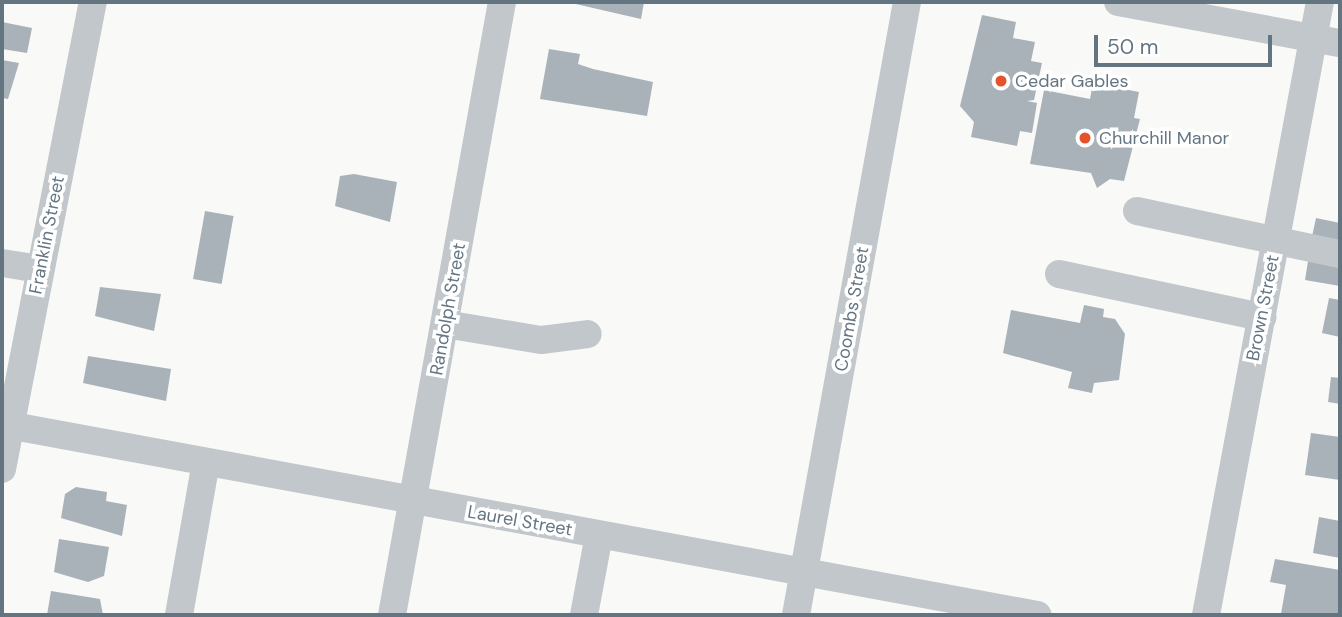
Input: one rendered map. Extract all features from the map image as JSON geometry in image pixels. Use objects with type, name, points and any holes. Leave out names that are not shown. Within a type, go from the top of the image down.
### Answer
[{"type":"street","name":"Franklin Street","points":[[2,468],[6,425],[41,269],[93,2]]},
{"type":"street","name":"Randolph Street","points":[[393,615],[502,2]]},
{"type":"street","name":"Coombs Street","points":[[796,615],[907,2]]},
{"type":"street","points":[[1118,2],[1327,41]]},
{"type":"street","name":"Brown Street","points":[[1206,615],[1276,240],[1327,41],[1320,2]]},
{"type":"street","points":[[1137,211],[1340,254]]},
{"type":"street","points":[[2,263],[41,269]]},
{"type":"street","points":[[1059,274],[1262,317]]},
{"type":"street","points":[[445,324],[541,340],[588,334]]},
{"type":"street","name":"Laurel Street","points":[[6,425],[1038,615]]},
{"type":"street","points":[[179,615],[206,463]]},
{"type":"street","points":[[584,615],[598,535]]},
{"type":"building","points":[[567,2],[644,2],[641,19]]},
{"type":"building","name":"Cedar Gables","points":[[982,15],[1016,22],[1013,38],[1035,42],[1031,61],[1042,63],[1034,100],[1027,101],[1037,103],[1032,133],[1020,131],[1017,146],[971,137],[974,122],[960,106]]},
{"type":"building","points":[[2,22],[32,28],[27,53],[2,49]]},
{"type":"building","points":[[549,49],[580,54],[578,64],[593,69],[653,82],[647,116],[540,99]]},
{"type":"building","points":[[2,60],[19,63],[8,99],[2,98]]},
{"type":"building","name":"Churchill Manor","points":[[1093,83],[1139,92],[1134,118],[1140,119],[1124,181],[1110,179],[1097,188],[1091,173],[1030,164],[1044,90],[1090,99]]},
{"type":"building","points":[[354,174],[397,182],[390,222],[335,206],[340,176]]},
{"type":"building","points":[[205,211],[234,216],[222,284],[193,279]]},
{"type":"building","points":[[1316,218],[1340,223],[1340,247],[1311,241]]},
{"type":"building","points":[[1309,255],[1340,261],[1340,286],[1305,280]]},
{"type":"building","points":[[100,287],[161,294],[154,331],[95,316]]},
{"type":"building","points":[[1329,298],[1340,300],[1340,337],[1322,333]]},
{"type":"building","points":[[1084,305],[1104,309],[1103,317],[1115,319],[1125,334],[1119,380],[1094,383],[1092,393],[1068,388],[1072,372],[1003,353],[1011,310],[1080,323]]},
{"type":"building","points":[[88,356],[171,369],[166,401],[83,383]]},
{"type":"building","points":[[1331,377],[1340,378],[1340,404],[1328,402]]},
{"type":"building","points":[[1311,433],[1340,437],[1340,480],[1305,475]]},
{"type":"building","points":[[76,487],[107,492],[106,501],[127,505],[122,536],[61,518],[65,494]]},
{"type":"building","points":[[1319,517],[1340,521],[1340,558],[1313,553]]},
{"type":"building","points":[[59,539],[109,547],[104,576],[88,582],[54,572]]},
{"type":"building","points":[[1275,559],[1340,570],[1340,615],[1281,614],[1286,585],[1270,582]]},
{"type":"building","points":[[51,591],[100,599],[103,615],[47,615]]},
{"type":"place","name":"Cedar Gables","points":[[1001,81]]},
{"type":"place","name":"Churchill Manor","points":[[1085,138]]}]
